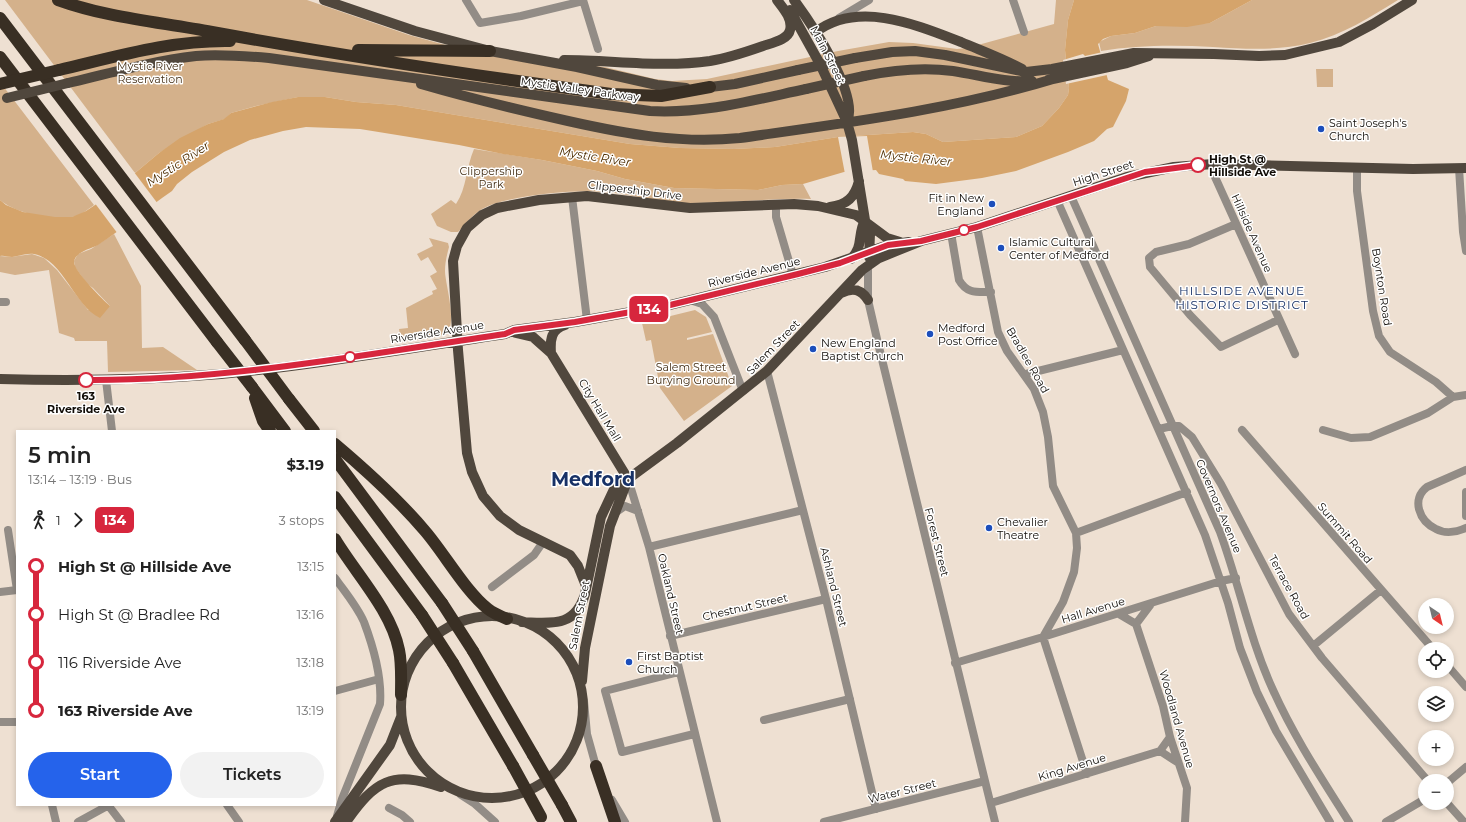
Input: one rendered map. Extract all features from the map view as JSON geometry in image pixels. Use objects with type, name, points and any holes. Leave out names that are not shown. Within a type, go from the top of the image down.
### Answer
[{"type":"highway","points":[[58,0],[106,15],[210,31],[275,44],[626,96],[661,96],[710,87]]},
{"type":"highway","points":[[0,18],[313,430]]},
{"type":"highway","points":[[0,84],[159,47],[189,42],[240,41],[275,44]]},
{"type":"highway","points":[[317,50],[490,51]]},
{"type":"highway","points":[[0,57],[252,387],[259,400],[284,430]]},
{"type":"highway","points":[[259,400],[263,421],[269,430]]},
{"type":"highway","points":[[306,420],[318,430]]},
{"type":"highway","points":[[336,445],[380,484],[413,517],[440,548],[471,592],[482,603],[506,619]]},
{"type":"highway","points":[[336,460],[442,602],[473,651],[571,822]]},
{"type":"highway","points":[[336,498],[422,614],[453,663],[543,819]]},
{"type":"highway","points":[[336,541],[379,606],[394,632],[400,652],[401,695]]},
{"type":"highway","points":[[596,766],[615,822]]},
{"type":"main road","name":"Mystic Valley Parkway","points":[[324,0],[415,31],[490,51],[666,87],[710,87],[854,58],[892,52],[923,52],[1026,72],[1058,75]]},
{"type":"main road","points":[[536,60],[585,60],[652,64],[698,62],[726,58],[768,45],[787,36],[790,30],[790,23],[777,0]]},
{"type":"main road","name":"Main Street","points":[[783,0],[814,53],[847,122],[859,178],[865,220],[870,234],[868,265]]},
{"type":"main road","name":"Main Street","points":[[794,0],[816,32],[848,95],[851,110],[847,122]]},
{"type":"main road","name":"Mystic Valley Parkway","points":[[4,98],[162,62],[216,55],[269,58],[621,108],[663,112],[710,109],[890,71],[915,69],[954,71],[1014,81],[1058,75],[1110,62],[1134,53],[1199,53],[1264,56],[1300,53],[1328,46],[1348,38],[1412,0]]},
{"type":"main road","points":[[816,32],[838,19],[886,18],[919,26],[1004,59],[1026,72]]},
{"type":"main road","points":[[388,74],[473,99],[540,115],[632,135],[669,140],[733,139],[932,109],[1026,87],[1058,75]]},
{"type":"main road","name":"High Street","points":[[868,265],[879,258],[921,241],[977,227],[1145,172],[1174,167],[1213,164],[1357,168],[1463,168]]},
{"type":"main road","points":[[825,207],[838,206],[849,200],[855,193],[859,178]]},
{"type":"main road","name":"Clippership Drive","points":[[586,586],[578,566],[572,557],[559,549],[519,530],[500,516],[485,500],[474,479],[467,453],[457,341],[454,255],[458,242],[467,228],[482,215],[497,208],[572,196],[599,196],[630,202],[690,208],[776,205],[825,207],[853,214],[865,220],[887,238],[902,243]]},
{"type":"main road","name":"Main Street","points":[[849,260],[859,247],[862,227],[865,220]]},
{"type":"main road","name":"High Street","points":[[870,252],[902,243],[921,241]]},
{"type":"main road","name":"Riverside Avenue","points":[[0,379],[106,380],[253,370],[505,334],[521,329],[588,320],[689,300],[793,275],[849,260],[870,252]]},
{"type":"main road","name":"Salem Street","points":[[522,622],[546,624],[565,620],[580,608],[603,512],[617,483],[628,479],[768,371],[838,295],[868,265]]},
{"type":"main road","points":[[838,295],[851,289],[857,289],[864,294],[868,300]]},
{"type":"main road","points":[[551,353],[550,342],[554,331],[563,325],[575,322]]},
{"type":"main road","name":"City Hall Mall","points":[[505,334],[528,335],[542,343],[551,353],[628,479]]},
{"type":"main road","name":"Salem Street","points":[[582,688],[583,661],[610,526],[628,479]]},
{"type":"main road","points":[[339,821],[376,787],[387,781],[410,779],[445,788],[461,795],[501,798],[522,793],[541,783],[552,775],[566,759],[576,740],[584,701],[577,672],[559,645],[542,632],[522,622],[481,616],[459,622],[438,634],[418,656],[401,695],[406,736],[424,767],[445,788]]},
{"type":"main road","points":[[339,821],[390,745],[399,726],[402,713]]},
{"type":"street","points":[[466,0],[480,23],[521,16],[583,0],[598,49]]},
{"type":"street","points":[[838,19],[869,0]]},
{"type":"street","points":[[1013,0],[1024,32]]},
{"type":"street","points":[[814,53],[812,42],[816,32]]},
{"type":"street","name":"Hillside Avenue","points":[[1213,164],[1215,177],[1278,320],[1295,354]]},
{"type":"street","name":"Boynton Road","points":[[1357,168],[1357,190],[1373,311],[1379,336],[1390,352],[1436,382],[1453,397]]},
{"type":"street","points":[[1463,168],[1463,232],[1466,251]]},
{"type":"street","points":[[572,196],[588,320]]},
{"type":"street","name":"Governors Avenue","points":[[1071,196],[1220,532],[1236,578],[1260,658],[1272,689],[1307,755],[1349,822]]},
{"type":"street","points":[[1057,200],[1187,492],[1221,581],[1240,648],[1256,692],[1276,731],[1330,822]]},
{"type":"street","points":[[776,205],[776,217],[793,275]]},
{"type":"street","points":[[1236,224],[1189,244],[1156,252],[1149,258],[1150,267],[1190,315],[1220,347],[1278,320]]},
{"type":"street","name":"Bradlee Road","points":[[977,227],[998,332],[1007,351],[1026,374],[1043,412],[1048,437],[1053,486],[1076,533],[1077,548],[1074,572],[1063,602],[1043,637]]},
{"type":"street","points":[[952,233],[959,280],[969,291],[991,292]]},
{"type":"street","name":"Forest Street","points":[[868,265],[868,300],[955,663],[995,822]]},
{"type":"street","points":[[1091,276],[1104,271]]},
{"type":"street","points":[[689,300],[702,304],[714,316],[743,391]]},
{"type":"street","points":[[1026,374],[1124,350]]},
{"type":"street","name":"Ashland Street","points":[[768,371],[826,599],[876,809]]},
{"type":"street","points":[[106,380],[112,430]]},
{"type":"street","points":[[1323,430],[1351,438],[1370,437],[1428,413],[1453,397],[1466,395]]},
{"type":"street","points":[[1159,429],[1172,426]]},
{"type":"street","name":"Terrace Road","points":[[1172,426],[1179,426],[1186,431],[1203,453],[1240,518],[1289,614],[1313,646],[1422,774]]},
{"type":"street","name":"Summit Road","points":[[1242,430],[1427,642]]},
{"type":"street","points":[[1466,470],[1422,490],[1417,507],[1421,516],[1436,530],[1452,532],[1466,528]]},
{"type":"street","name":"Oakland Street","points":[[628,479],[649,547],[694,734],[717,822]]},
{"type":"street","points":[[1076,533],[1187,492]]},
{"type":"street","points":[[1466,492],[1466,516]]},
{"type":"street","points":[[615,513],[624,506],[638,511]]},
{"type":"street","points":[[649,547],[803,510]]},
{"type":"street","points":[[8,530],[16,583]]},
{"type":"street","points":[[492,587],[534,555],[543,542]]},
{"type":"street","name":"Hall Avenue","points":[[955,663],[1119,614],[1221,581],[1236,578]]},
{"type":"street","points":[[336,580],[364,622],[379,679],[380,704],[342,799],[339,821]]},
{"type":"street","points":[[0,592],[16,590]]},
{"type":"street","points":[[1313,646],[1381,590]]},
{"type":"street","name":"Chestnut Street","points":[[670,636],[826,599]]},
{"type":"street","points":[[1119,614],[1136,624],[1152,603]]},
{"type":"street","name":"Woodland Avenue","points":[[1136,624],[1163,706],[1177,762],[1187,788],[1185,822]]},
{"type":"street","points":[[1043,637],[1087,774]]},
{"type":"street","points":[[679,672],[605,691],[622,752],[694,734]]},
{"type":"street","points":[[1454,674],[1466,687]]},
{"type":"street","points":[[336,691],[379,679]]},
{"type":"street","points":[[764,720],[850,699]]},
{"type":"street","points":[[584,701],[587,734],[596,766],[608,793],[625,822]]},
{"type":"street","points":[[0,722],[16,722]]},
{"type":"street","points":[[1170,737],[1160,751],[1177,762]]},
{"type":"street","name":"King Avenue","points":[[991,803],[1160,751]]},
{"type":"street","points":[[1454,777],[1466,767]]},
{"type":"street","name":"Water Street","points":[[824,822],[854,818],[876,809],[985,781]]},
{"type":"street","points":[[461,795],[475,804],[495,822]]},
{"type":"street","points":[[1386,822],[1418,803]]},
{"type":"street","points":[[52,806],[56,822]]},
{"type":"street","points":[[78,822],[107,806]]},
{"type":"street","points":[[110,806],[122,822]]},
{"type":"street","points":[[228,806],[239,822]]},
{"type":"street","points":[[389,808],[402,815],[410,822]]},
{"type":"street","points":[[1453,810],[1464,822]]},
{"type":"green space","name":"Mystic River Reservation","points":[[5,0],[307,0],[409,35],[460,49],[605,67],[655,79],[672,81],[707,79],[838,51],[889,42],[913,43],[957,49],[967,48],[1054,24],[1056,0],[1074,0],[1068,20],[1065,50],[1069,88],[1068,95],[1059,108],[1042,126],[1016,137],[943,142],[926,134],[913,132],[838,137],[775,147],[734,149],[680,148],[630,144],[396,105],[356,102],[325,97],[298,97],[231,113],[225,119],[208,124],[159,153],[135,173]]},
{"type":"green space","points":[[1252,0],[1398,0],[1367,19],[1345,30],[1322,40],[1298,46],[1262,49],[1157,46],[1101,51],[1099,42],[1111,36],[1135,33],[1156,26],[1210,23]]},
{"type":"green space","points":[[1316,69],[1333,69],[1333,87],[1317,87]]},
{"type":"green space","points":[[0,82],[94,205],[75,216],[54,218],[34,215],[15,209],[0,200]]},
{"type":"green space","name":"Clippership Park","points":[[474,149],[542,160],[597,171],[625,179],[674,188],[758,190],[782,185],[803,184],[811,199],[678,203],[605,192],[560,192],[524,197],[493,204],[478,211],[458,232],[451,232],[437,226],[431,214],[451,200],[456,204],[460,198]]},
{"type":"green space","points":[[114,234],[141,286],[142,348],[163,347],[197,370],[108,372],[107,341],[75,341],[74,338],[59,333],[49,270],[15,275],[0,272],[0,256],[11,257],[32,254],[44,258],[57,270],[88,310],[110,306],[93,288],[87,284],[75,267],[74,261],[78,254],[91,249]]},
{"type":"green space","points":[[429,238],[448,243],[449,247],[445,271],[451,322],[446,333],[436,337],[401,341],[399,329],[408,328],[406,308],[433,294],[432,291],[437,289],[430,276],[437,272],[428,257],[421,261],[417,254],[433,246]]},
{"type":"green space","name":"Salem Street Burying Ground","points":[[695,310],[706,317],[712,332],[687,338],[687,340],[713,334],[732,386],[684,421],[660,388],[651,340],[646,341],[642,323]]},
{"type":"water","name":"Mystic River","points":[[1074,0],[1252,0],[1210,23],[1187,27],[1156,26],[1135,33],[1111,36],[1103,39],[1098,44],[1108,80],[1129,89],[1126,101],[1113,127],[1107,129],[1094,141],[1068,152],[1016,171],[982,178],[936,184],[905,181],[903,179],[879,174],[876,170],[844,172],[803,184],[782,185],[758,190],[674,188],[625,179],[597,171],[542,160],[459,145],[360,129],[306,127],[283,131],[250,140],[224,152],[192,172],[177,184],[172,191],[108,238],[98,245],[80,253],[75,259],[75,266],[89,285],[110,306],[100,318],[83,304],[61,274],[44,258],[34,254],[12,257],[0,256],[0,200],[6,205],[23,212],[55,217],[72,217],[86,211],[104,199],[159,153],[180,138],[208,124],[224,119],[231,113],[298,97],[325,97],[356,102],[396,105],[630,144],[680,148],[734,149],[775,147],[838,137],[913,132],[926,134],[943,142],[1016,137],[1042,126],[1059,108],[1068,95],[1069,88],[1065,50],[1068,20]]},
{"type":"pier","points":[[1103,52],[1107,75],[1066,84],[1063,60],[1083,54],[1085,56]]},
{"type":"pier","points":[[867,136],[873,172],[845,174],[838,137]]},
{"type":"pier","points":[[134,172],[158,204],[118,234],[94,202]]},
{"type":"bus line","name":"134","points":[[86,380],[137,380],[220,374],[331,360],[505,334],[514,330],[547,324],[575,322],[670,305],[825,268],[845,262],[888,245],[921,241],[977,227],[1128,176],[1174,167],[1198,165]]},
{"type":"place","name":"Saint Joseph's Church","points":[[1321,129]]},
{"type":"place","name":"High St @ Hillside Ave","points":[[1198,165]]},
{"type":"place","name":"Fit in New England","points":[[992,204]]},
{"type":"place","name":"Islamic Cultural Center of Medford","points":[[1001,248]]},
{"type":"place","name":"Medford Post Office","points":[[930,334]]},
{"type":"place","name":"New England Baptist Church","points":[[813,349]]},
{"type":"place","name":"163 Riverside Ave","points":[[86,380]]},
{"type":"place","name":"Chevalier Theatre","points":[[989,528]]},
{"type":"place","name":"First Baptist Church","points":[[629,662]]},
{"type":"district","name":"HILLSIDE AVENUE HISTORIC DISTRICT","points":[[1242,298]]},
{"type":"district","name":"Medford","points":[[593,479]]}]
